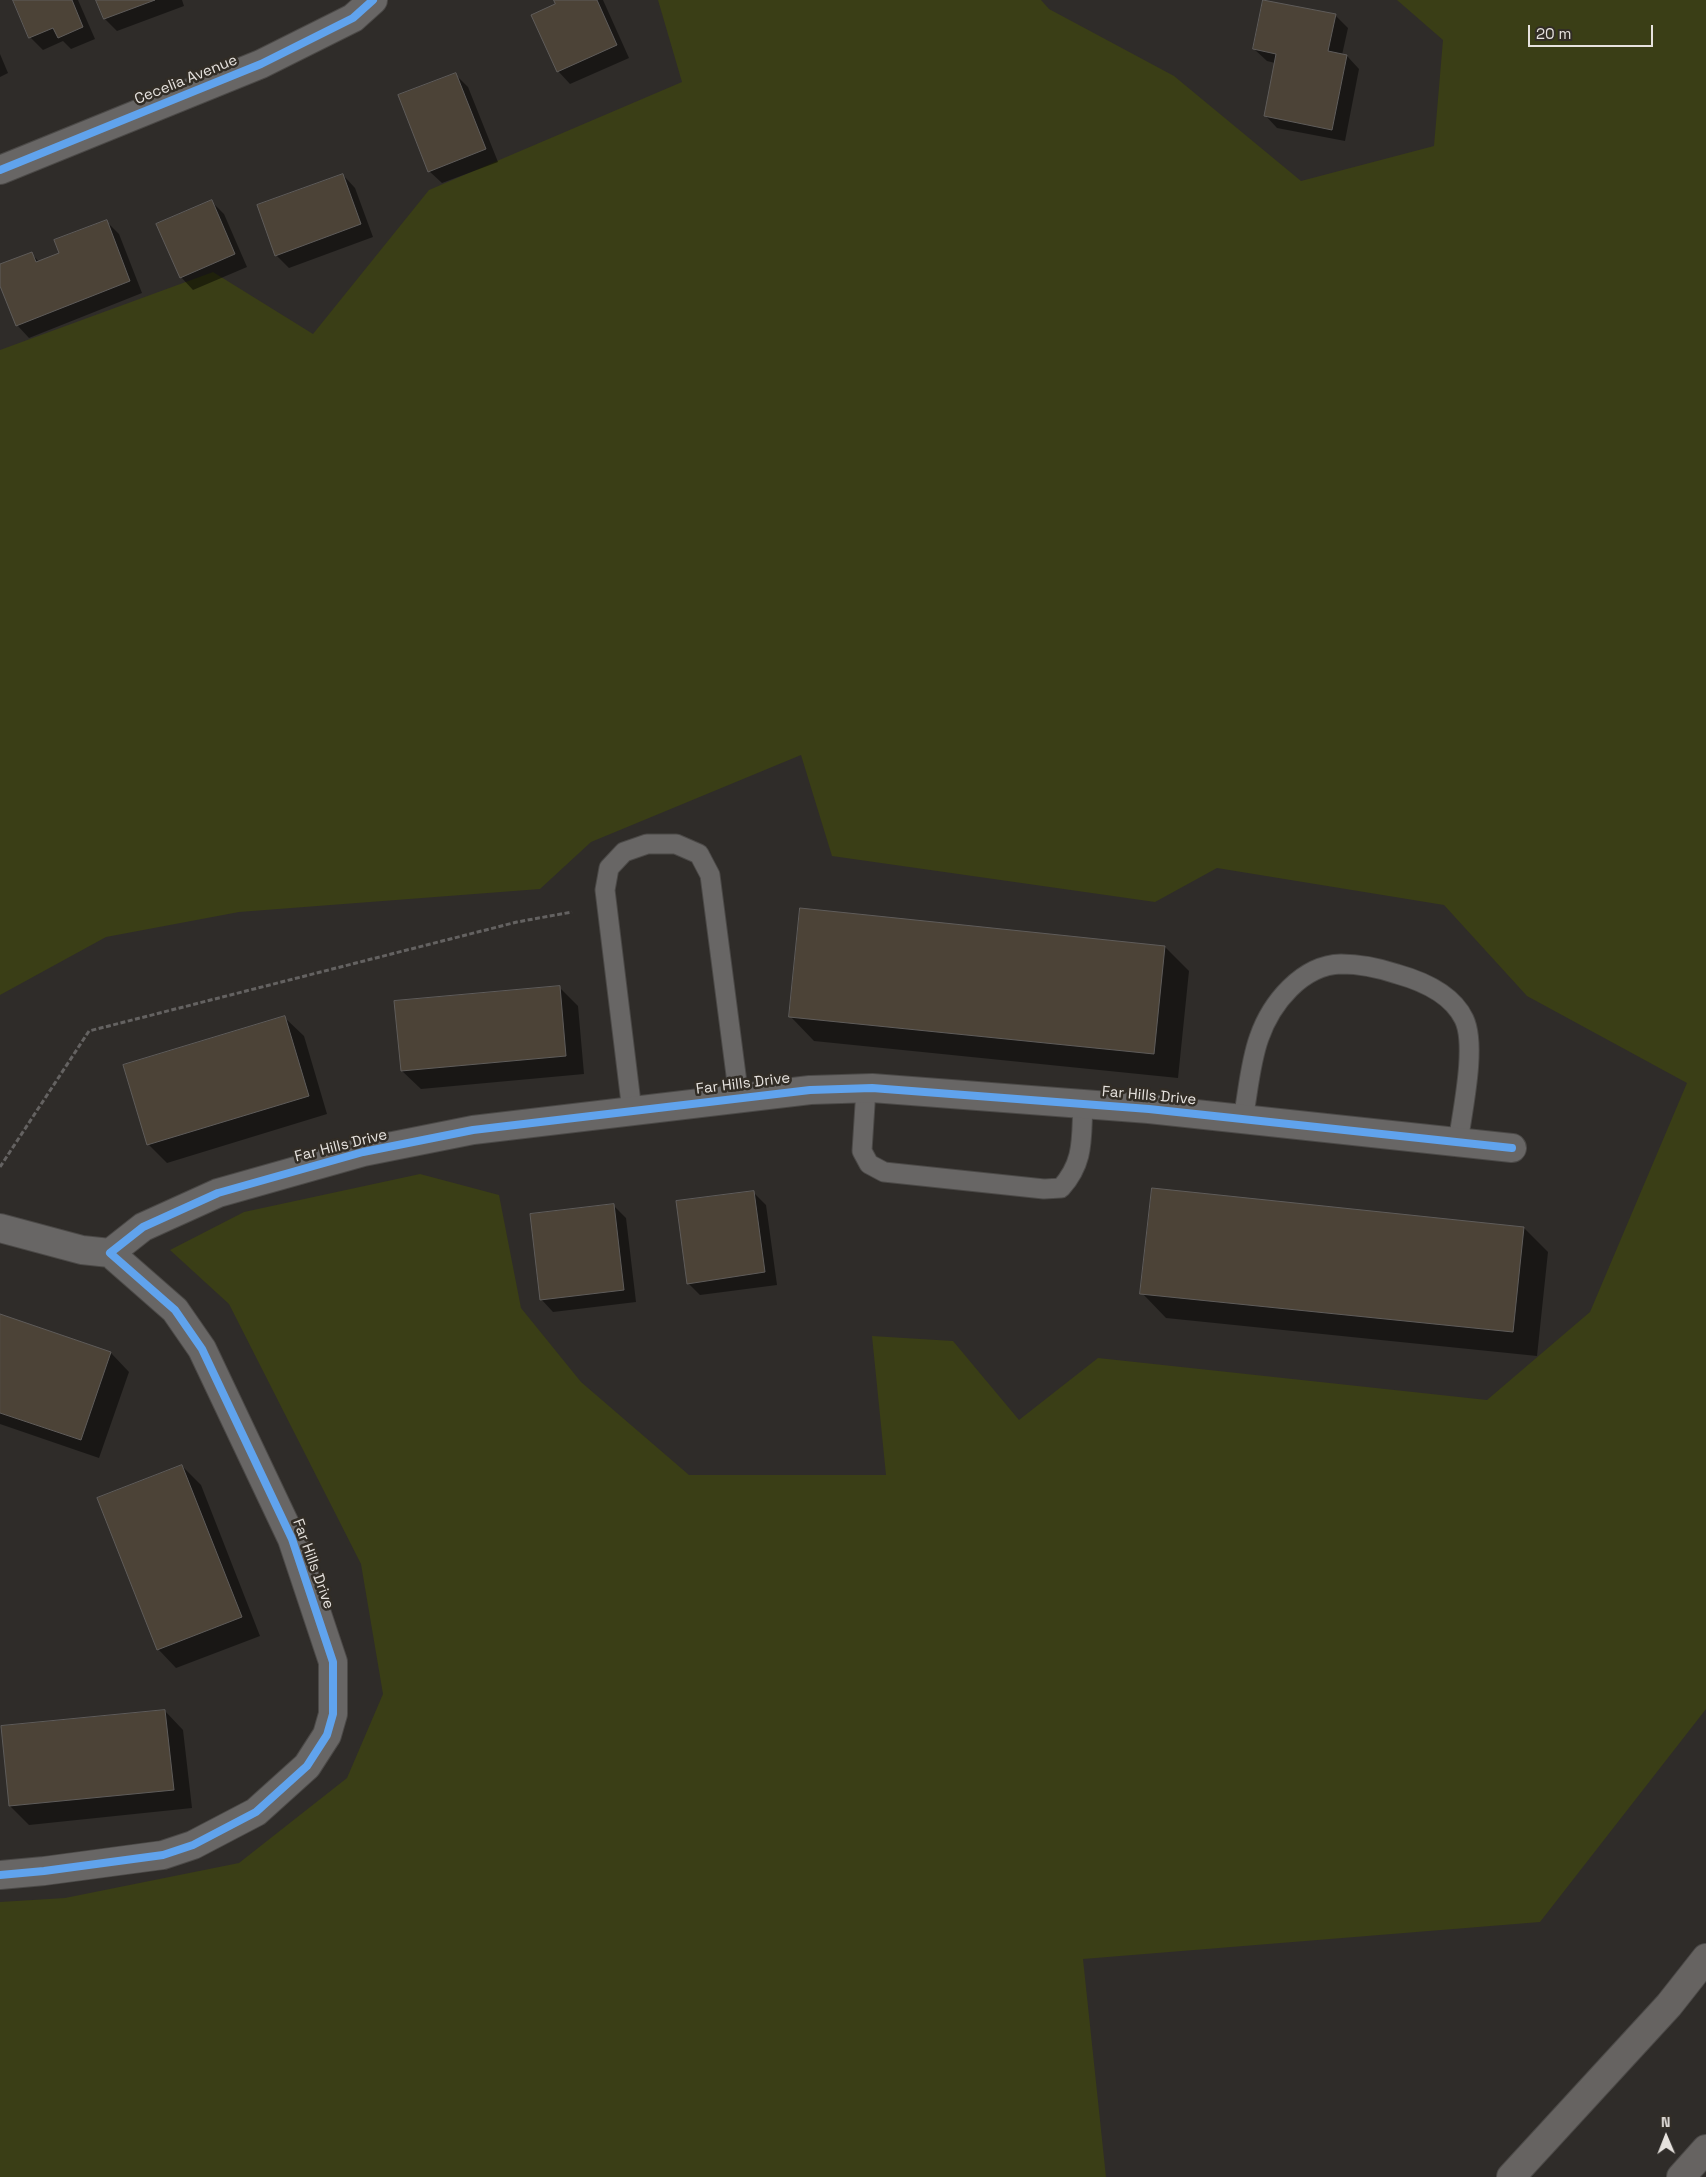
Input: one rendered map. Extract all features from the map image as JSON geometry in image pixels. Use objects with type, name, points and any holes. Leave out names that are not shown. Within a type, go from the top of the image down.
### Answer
[{"type":"highway","points":[[1511,2177],[1668,2005],[1706,1958]]},
{"type":"highway","points":[[1681,2177],[1706,2149]]},
{"type":"street","name":"Cecelia Avenue","points":[[0,170],[261,64],[353,18],[373,0]]},
{"type":"street","name":"Far Hills Drive","points":[[0,1875],[163,1855],[193,1846],[256,1812],[306,1766],[327,1735],[333,1714],[333,1662],[292,1539],[202,1349],[176,1310],[110,1254],[143,1226],[218,1193],[363,1152],[473,1130],[810,1090],[866,1089],[1083,1104],[1512,1148]]},
{"type":"street","points":[[0,1228],[82,1250],[110,1254]]},
{"type":"lane","points":[[632,1111],[605,890],[609,868],[624,852],[647,844],[676,844],[699,854],[710,874],[739,1098]]},
{"type":"lane","points":[[1243,1119],[1259,1039],[1271,1010],[1292,986],[1318,968],[1340,964],[1377,968],[1420,981],[1448,999],[1464,1019],[1470,1046],[1458,1143]]},
{"type":"lane","points":[[866,1089],[862,1151],[869,1164],[884,1172],[1044,1189],[1061,1188],[1074,1174],[1080,1155],[1083,1104]]},
{"type":"path","points":[[0,1167],[89,1031],[517,922],[572,912]]},
{"type":"green space","points":[[658,0],[1041,0],[1049,9],[1174,76],[1301,181],[1434,146],[1443,40],[1397,0],[1706,0],[1706,1709],[1540,1922],[1083,1959],[1106,2177],[0,2177],[0,1902],[65,1898],[239,1863],[347,1778],[383,1694],[361,1564],[229,1304],[170,1250],[244,1212],[420,1174],[499,1195],[521,1308],[581,1382],[689,1475],[886,1475],[872,1336],[953,1341],[1019,1420],[1098,1358],[1487,1400],[1590,1312],[1687,1083],[1527,996],[1444,905],[1217,868],[1155,902],[832,856],[801,755],[591,842],[540,889],[239,912],[106,937],[0,995],[0,350],[213,272],[313,334],[429,190],[682,82]]},
{"type":"building","points":[[13,0],[72,0],[83,27],[58,38],[53,28],[29,38]]},
{"type":"building","points":[[96,0],[155,0],[104,19]]},
{"type":"building","points":[[554,0],[597,0],[617,45],[557,72],[531,15],[555,4]]},
{"type":"building","points":[[1263,0],[1336,14],[1328,51],[1347,55],[1332,130],[1264,116],[1276,54],[1253,49]]},
{"type":"building","points":[[456,73],[486,149],[428,172],[398,95]]},
{"type":"building","points":[[343,174],[361,224],[275,256],[257,205]]},
{"type":"building","points":[[212,200],[235,254],[180,278],[156,224]]},
{"type":"building","points":[[107,220],[130,281],[16,326],[0,286],[0,264],[32,252],[36,262],[59,253],[54,240]]},
{"type":"building","points":[[800,908],[1165,946],[1154,1054],[789,1017]]},
{"type":"building","points":[[560,986],[566,1056],[401,1071],[394,1001]]},
{"type":"building","points":[[285,1016],[309,1096],[147,1145],[123,1065]]},
{"type":"building","points":[[1152,1188],[1524,1227],[1513,1332],[1140,1294]]},
{"type":"building","points":[[754,1191],[765,1272],[687,1284],[676,1201]]},
{"type":"building","points":[[614,1204],[624,1290],[540,1300],[530,1214]]},
{"type":"building","points":[[0,1314],[111,1352],[81,1440],[0,1413]]},
{"type":"building","points":[[182,1465],[242,1617],[157,1650],[97,1498]]},
{"type":"building","points":[[165,1710],[174,1790],[9,1806],[1,1726]]},
{"type":"cycle path","points":[[0,170],[261,64],[353,18],[373,0]]},
{"type":"cycle path","points":[[0,1875],[163,1855],[193,1845],[256,1812],[307,1766],[327,1735],[333,1714],[333,1662],[292,1539],[202,1349],[175,1310],[110,1253],[143,1227],[218,1193],[363,1152],[473,1130],[810,1090],[872,1088],[1149,1109],[1512,1148]]}]
